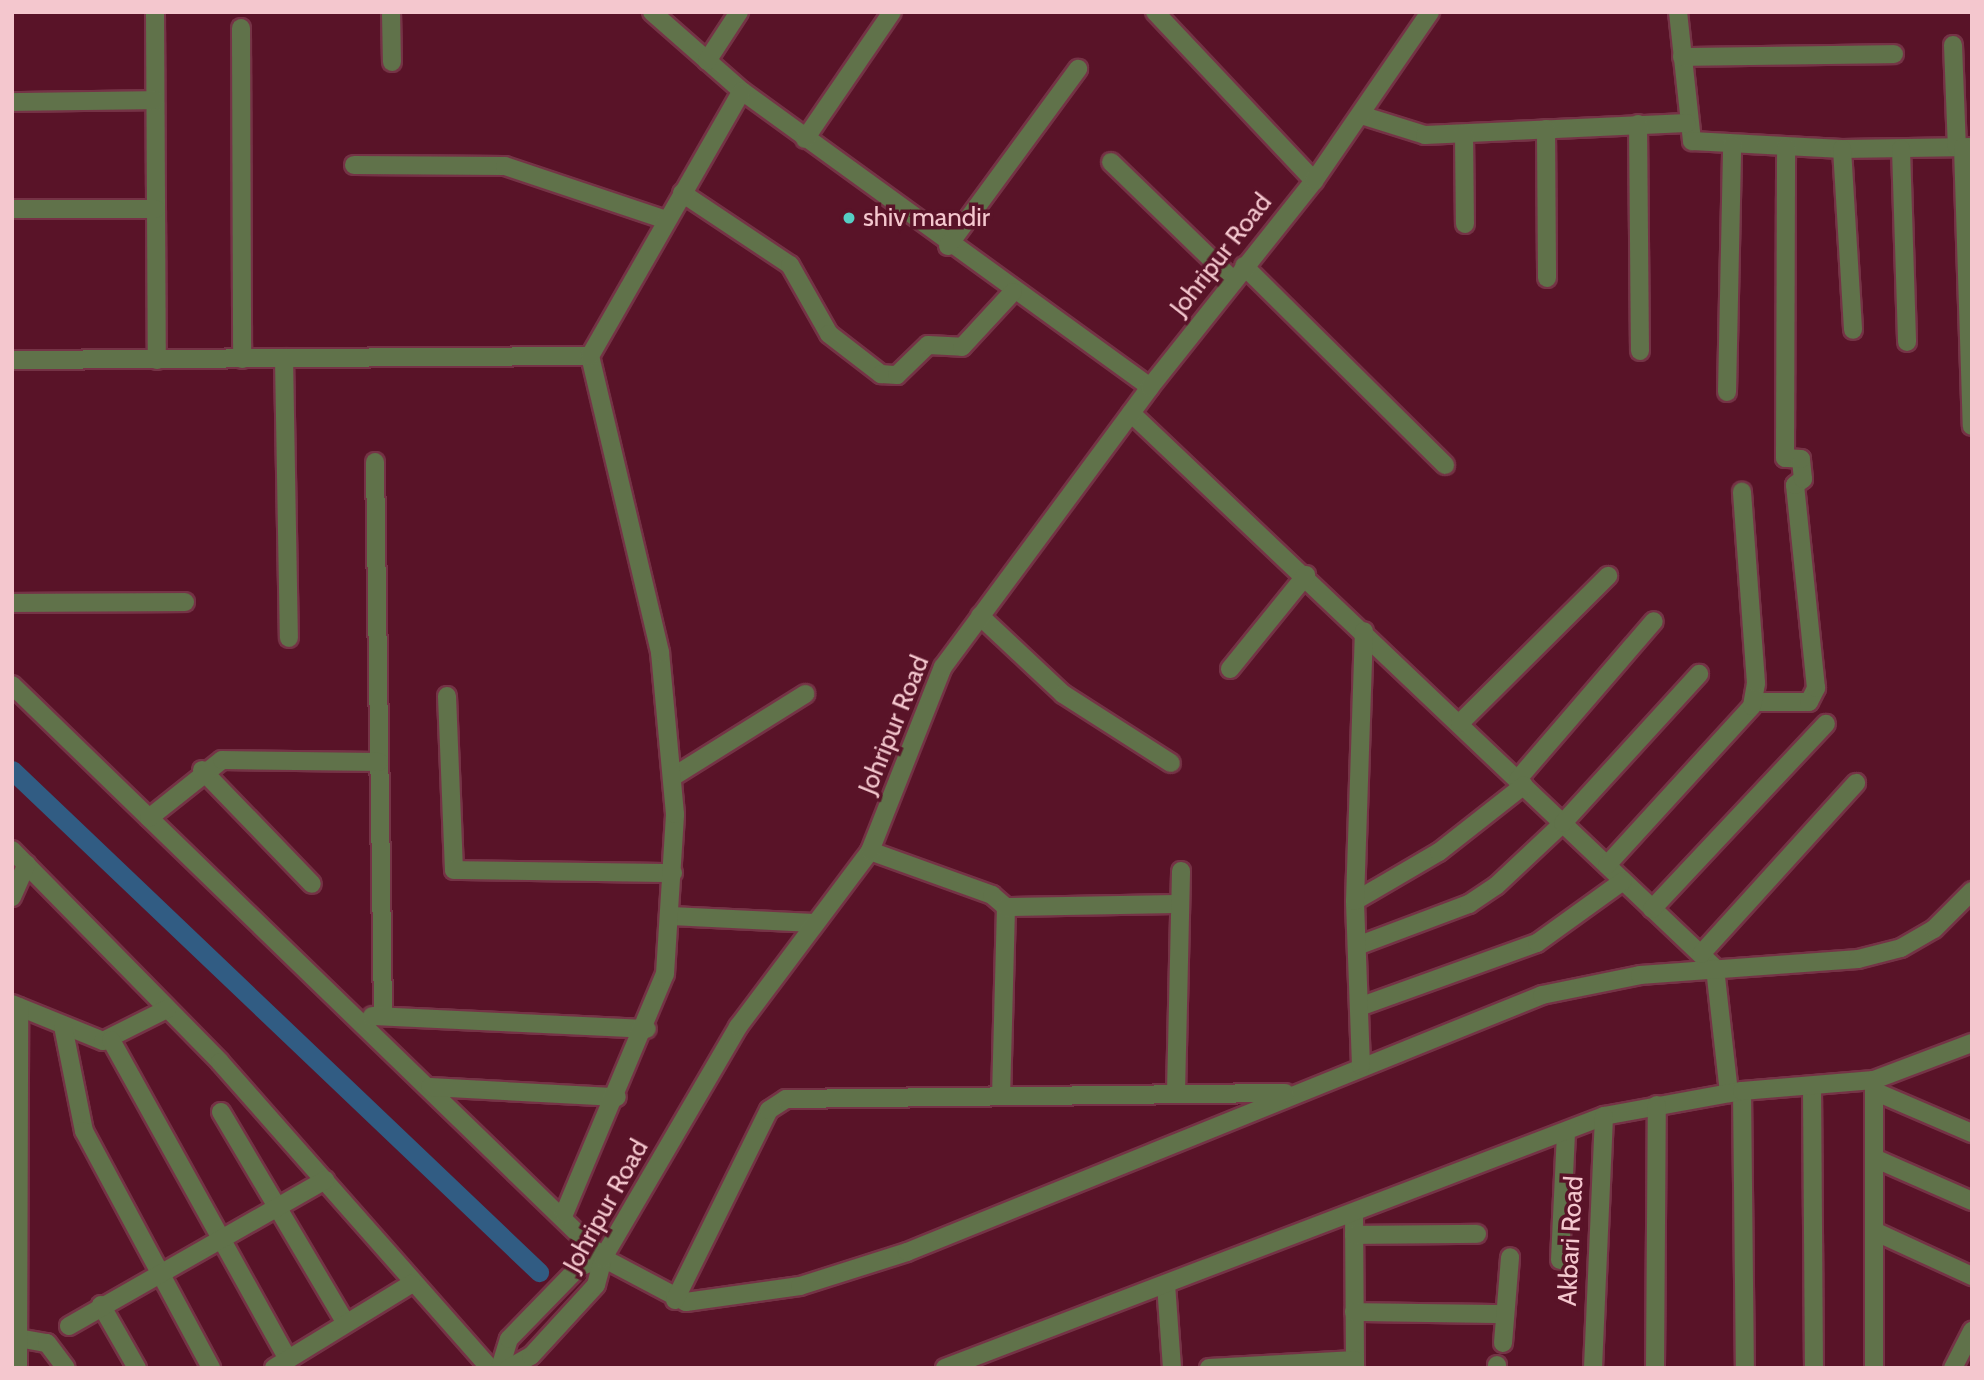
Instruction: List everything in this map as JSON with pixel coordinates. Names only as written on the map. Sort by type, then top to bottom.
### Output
[{"type":"street","points":[[155,12],[157,360]]},
{"type":"street","points":[[391,12],[392,62]]},
{"type":"street","points":[[652,12],[742,91],[805,139],[948,246],[1150,387]]},
{"type":"street","points":[[707,61],[739,12]]},
{"type":"street","points":[[805,139],[892,12]]},
{"type":"street","points":[[1155,12],[1314,181]]},
{"type":"street","name":"Johripur Road","points":[[509,1368],[531,1356],[596,1285],[603,1258],[738,1027],[870,851],[943,667],[1150,387],[1314,181],[1430,12]]},
{"type":"street","points":[[1678,12],[1687,122],[1692,141],[1842,149],[1964,147]]},
{"type":"street","points":[[241,29],[242,359]]},
{"type":"street","points":[[1953,45],[1964,147],[1972,426]]},
{"type":"street","points":[[1682,57],[1894,54]]},
{"type":"street","points":[[948,246],[1078,69]]},
{"type":"street","points":[[564,1214],[647,1029],[665,974],[673,873],[674,776],[660,652],[590,356],[742,91]]},
{"type":"street","points":[[12,102],[155,100]]},
{"type":"street","points":[[1361,115],[1425,135],[1687,122]]},
{"type":"street","points":[[1638,124],[1640,351]]},
{"type":"street","points":[[1546,129],[1547,278]]},
{"type":"street","points":[[1464,134],[1465,224]]},
{"type":"street","points":[[1727,392],[1732,145]]},
{"type":"street","points":[[1753,702],[1809,702],[1816,688],[1796,485],[1803,479],[1801,459],[1785,458],[1786,147]]},
{"type":"street","points":[[1842,149],[1853,330]]},
{"type":"street","points":[[1901,149],[1906,342]]},
{"type":"street","points":[[1111,162],[1239,274],[1445,465]]},
{"type":"street","points":[[354,165],[505,166],[666,220]]},
{"type":"street","points":[[682,193],[790,265],[829,334],[881,374],[897,374],[928,345],[962,347],[1013,292]]},
{"type":"street","points":[[12,209],[156,209]]},
{"type":"street","points":[[12,360],[590,356]]},
{"type":"street","points":[[284,358],[289,638]]},
{"type":"street","points":[[1131,413],[1306,575],[1716,968],[1726,1065],[1736,1092],[1745,1368]]},
{"type":"street","points":[[374,462],[383,1016]]},
{"type":"street","points":[[1607,865],[1753,702],[1742,492]]},
{"type":"street","points":[[1230,669],[1306,575]]},
{"type":"street","points":[[1460,723],[1608,576]]},
{"type":"street","points":[[12,603],[185,602]]},
{"type":"street","points":[[980,616],[1063,694],[1171,763]]},
{"type":"street","points":[[1355,901],[1439,852],[1521,782],[1654,621]]},
{"type":"street","points":[[1361,1066],[1355,901],[1364,631]]},
{"type":"street","points":[[1357,946],[1469,904],[1563,823],[1699,674]]},
{"type":"street","points":[[12,685],[564,1214],[603,1258],[675,1300],[762,1295],[838,1276],[1542,995],[1716,968],[1858,959],[1901,948],[1934,929],[1972,891]]},
{"type":"street","points":[[674,776],[805,694]]},
{"type":"street","points":[[447,696],[454,870],[673,873]]},
{"type":"street","points":[[1652,909],[1826,724]]},
{"type":"street","points":[[149,818],[202,770],[233,759],[379,762]]},
{"type":"street","points":[[202,770],[312,884]]},
{"type":"street","points":[[1701,954],[1856,783]]},
{"type":"street","points":[[12,850],[167,1009],[325,1180],[411,1284],[490,1368]]},
{"type":"street","points":[[870,851],[992,895],[1006,907],[1181,904]]},
{"type":"street","points":[[12,897],[27,864]]},
{"type":"street","points":[[1176,1093],[1181,871]]},
{"type":"street","points":[[1359,1007],[1537,943],[1623,881]]},
{"type":"street","points":[[1001,1095],[1006,907]]},
{"type":"street","points":[[670,916],[816,923]]},
{"type":"street","points":[[18,1368],[15,1006],[64,1026],[111,1040],[220,1236],[281,1363],[411,1284]]},
{"type":"street","points":[[111,1040],[167,1009]]},
{"type":"street","points":[[354,1015],[647,1029]]},
{"type":"street","points":[[64,1026],[84,1131],[211,1368]]},
{"type":"street","points":[[945,1368],[1354,1215],[1604,1116],[1736,1092],[1812,1086],[1874,1085],[1968,1050]]},
{"type":"street","points":[[1874,1085],[1972,1133]]},
{"type":"street","points":[[1874,1085],[1874,1368]]},
{"type":"street","points":[[1812,1086],[1814,1368]]},
{"type":"street","points":[[430,1087],[617,1097]]},
{"type":"street","points":[[675,1300],[776,1104],[797,1097],[1297,1093]]},
{"type":"street","points":[[1655,1368],[1657,1105]]},
{"type":"street","points":[[221,1112],[278,1203],[346,1323]]},
{"type":"street","name":"Akbari Road","points":[[1592,1368],[1604,1116]]},
{"type":"street","points":[[1560,1260],[1566,1132]]},
{"type":"street","points":[[1874,1158],[1972,1201]]},
{"type":"street","points":[[69,1326],[159,1269],[325,1180]]},
{"type":"street","points":[[1209,1368],[1354,1364],[1354,1215]]},
{"type":"street","points":[[1874,1231],[1972,1276]]},
{"type":"street","points":[[1354,1235],[1477,1234]]},
{"type":"street","points":[[1503,1343],[1503,1314],[1510,1257]]},
{"type":"street","points":[[500,1368],[509,1339],[579,1267],[603,1258]]},
{"type":"street","points":[[1166,1284],[1172,1368]]},
{"type":"street","points":[[101,1305],[137,1368]]},
{"type":"street","points":[[1354,1312],[1503,1314]]},
{"type":"street","points":[[1952,1368],[1972,1331]]},
{"type":"street","points":[[18,1338],[47,1342],[66,1368]]},
{"type":"waterway","points":[[12,770],[539,1272]]},
{"type":"place","name":"shiv mandir","points":[[849,218]]}]
